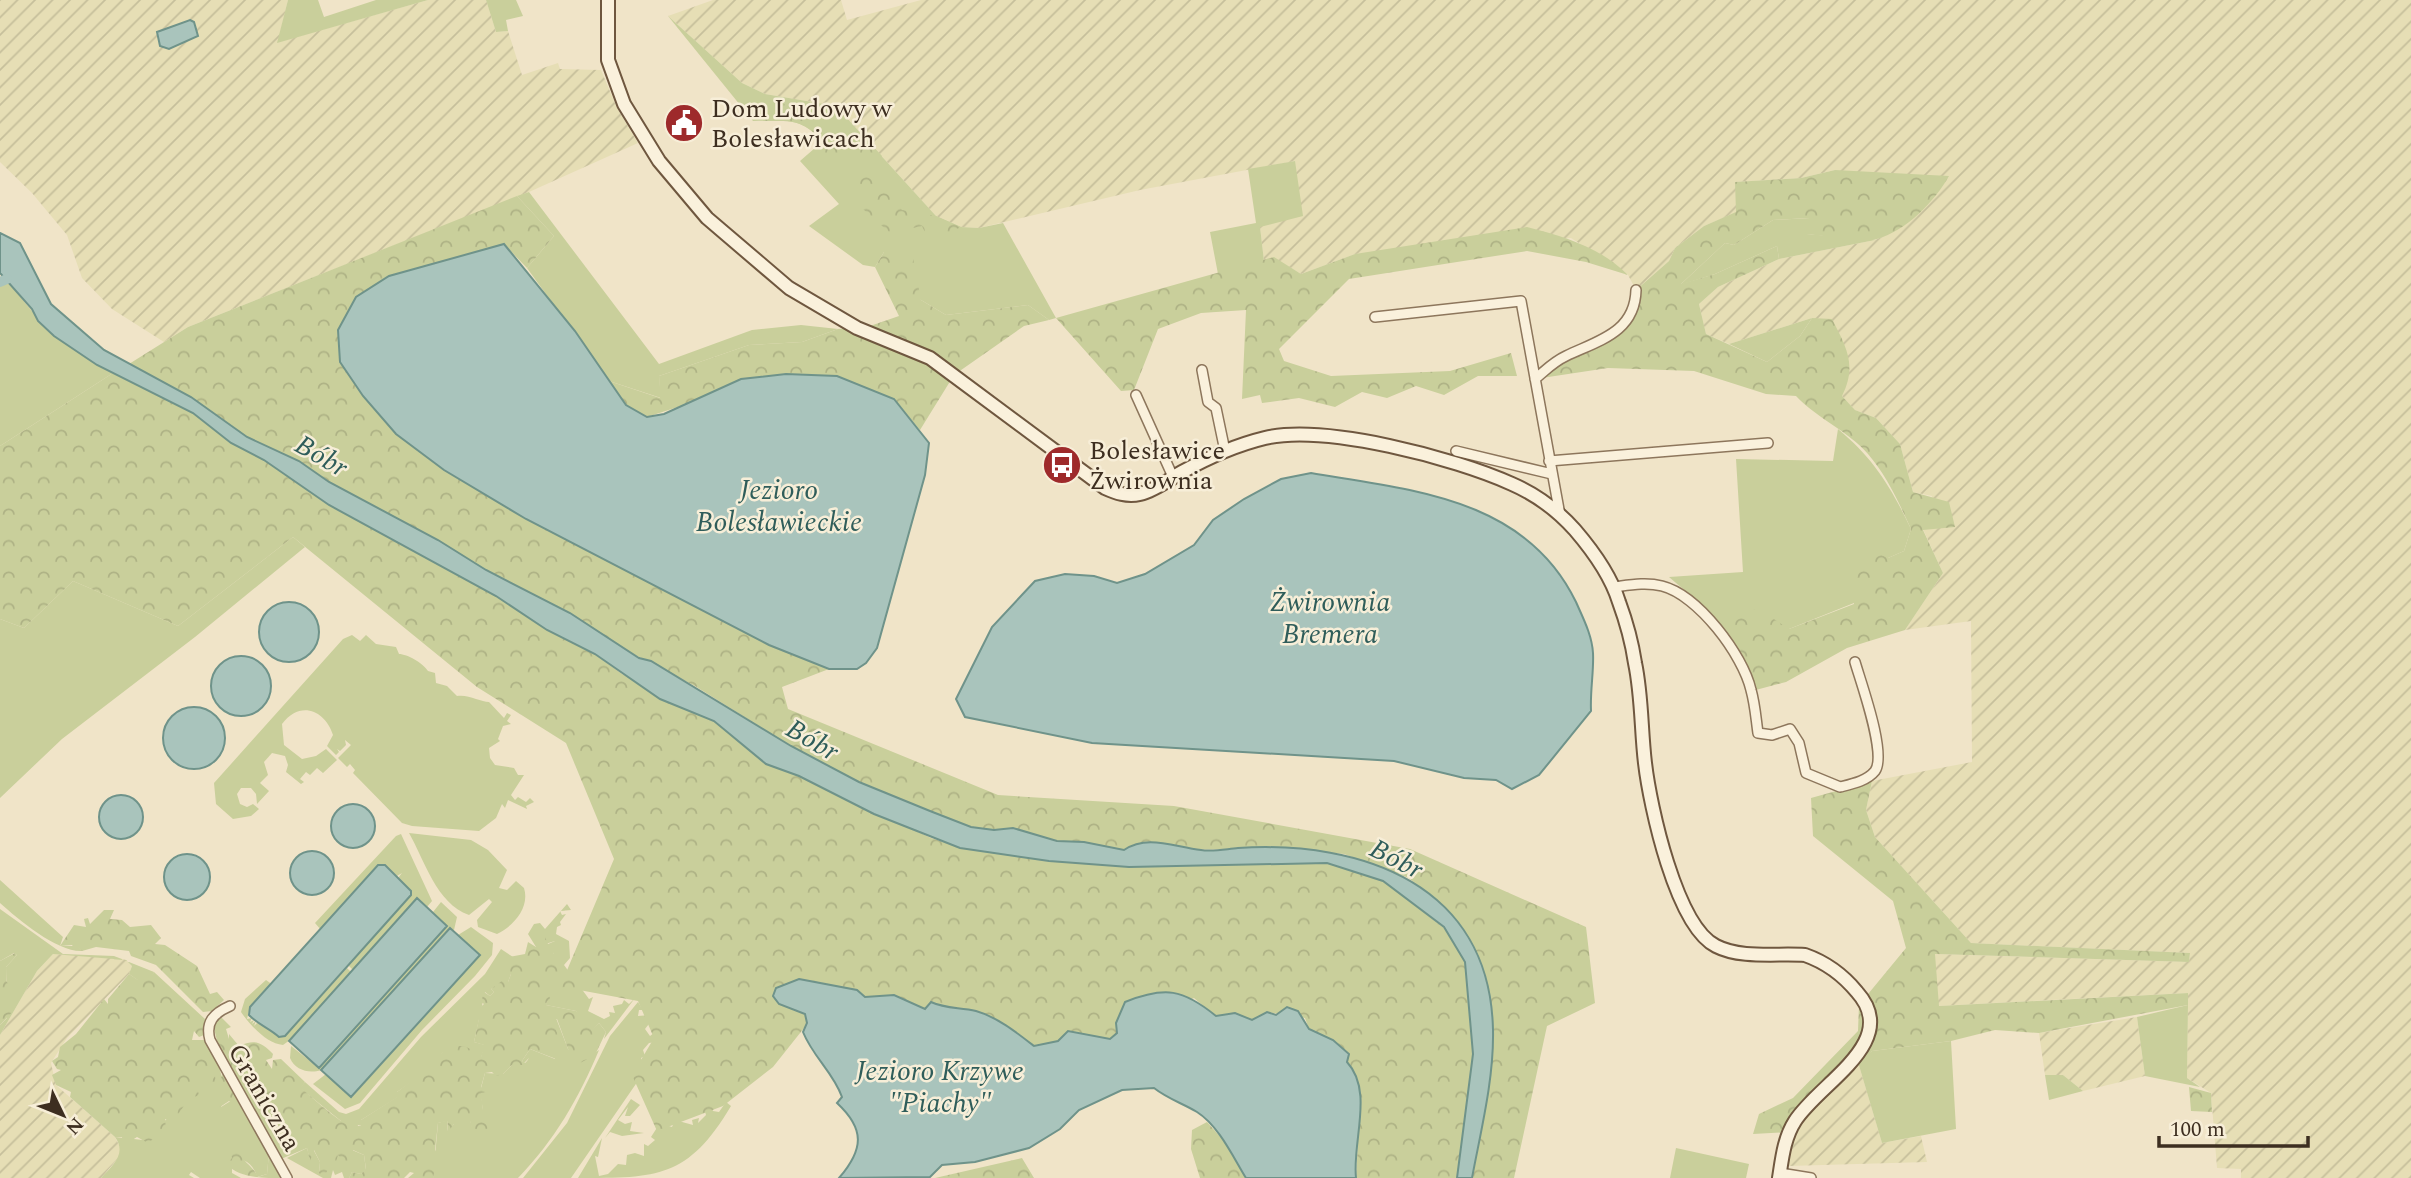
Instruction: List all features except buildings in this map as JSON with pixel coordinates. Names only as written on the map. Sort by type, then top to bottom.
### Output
[{"type":"street","points":[[608,0],[608,60],[628,111],[680,188],[707,218],[807,301],[857,328],[930,358],[1105,488],[1117,494],[1141,494],[1225,451],[1265,438],[1300,433],[1367,443],[1478,469],[1529,493],[1560,515],[1576,531],[1614,587],[1635,661],[1645,767],[1654,815],[1672,875],[1689,916],[1702,936],[1724,949],[1815,958],[1851,984],[1870,1010],[1870,1032],[1857,1054],[1791,1127],[1780,1175],[1811,1178]]},
{"type":"street","points":[[1535,379],[1546,368],[1565,357],[1606,340],[1630,311],[1636,290]]},
{"type":"street","points":[[1374,317],[1521,301],[1560,515]]},
{"type":"street","points":[[1202,370],[1208,402],[1216,408],[1225,451]]},
{"type":"street","points":[[1136,395],[1173,477]]},
{"type":"street","points":[[1549,461],[1768,443]]},
{"type":"street","points":[[1456,451],[1552,474]]},
{"type":"street","points":[[1614,587],[1642,583],[1664,586],[1687,598],[1724,636],[1746,675],[1758,733],[1772,735],[1790,729],[1799,743],[1806,773],[1840,787],[1868,778],[1877,769],[1878,761],[1870,712],[1855,663]]},
{"type":"street","name":"Graniczna","points":[[230,1006],[216,1012],[210,1021],[210,1040],[287,1178]]},
{"type":"shaded area","points":[[0,0],[288,0],[278,42],[428,0],[486,0],[496,32],[508,31],[522,75],[558,63],[560,69],[601,70],[617,108],[638,143],[529,192],[188,327],[164,342],[112,309],[82,278],[67,235],[32,193],[0,162]]},
{"type":"shaded area","points":[[713,0],[841,0],[847,20],[921,0],[2411,0],[2411,1178],[2241,1178],[2241,1169],[2217,1168],[2211,1093],[2187,1078],[2188,993],[1938,1006],[1934,954],[2189,962],[2190,953],[1971,943],[1875,837],[1866,810],[1872,781],[1972,762],[1971,621],[1905,630],[1943,573],[1923,529],[1932,496],[1913,492],[1900,444],[1876,418],[1855,410],[1841,395],[1812,318],[1729,344],[1706,334],[1699,304],[1718,287],[1779,259],[1875,240],[1894,231],[1835,170],[1801,178],[1736,182],[1737,212],[1704,226],[1675,248],[1669,261],[1636,290],[1628,275],[1571,238],[1355,254],[1301,274],[1274,258],[1264,261],[1260,227],[1295,161],[1140,190],[979,228],[961,227],[936,216],[836,106],[765,94],[742,83],[668,16]]},
{"type":"shaded area","points":[[53,954],[116,957],[126,960],[132,966],[129,974],[67,1038],[51,1063],[56,1085],[115,1137],[121,1149],[120,1156],[101,1178],[0,1178],[0,1035],[37,971]]},
{"type":"shaded area","points":[[2137,1017],[2145,1076],[2083,1091],[2063,1075],[2045,1075],[2039,1033]]},
{"type":"shaded area","points":[[1858,1062],[1882,1143],[1921,1136],[1927,1162],[1788,1166],[1791,1132]]},
{"type":"green space","points":[[288,0],[318,0],[324,17],[376,0],[428,0],[277,43]]},
{"type":"green space","points":[[486,0],[516,0],[523,16],[506,20],[508,31],[496,32]]},
{"type":"green space","points":[[668,16],[742,83],[765,94],[836,106],[936,216],[961,227],[979,228],[1003,223],[1056,318],[1049,320],[1028,305],[946,315],[921,300],[884,252],[875,267],[863,265],[809,226],[839,204],[800,161],[823,141],[799,124],[753,121]]},
{"type":"green space","points":[[801,101],[842,144],[868,141],[882,156],[872,176],[902,210],[936,216],[961,227],[930,242],[922,226],[890,233],[863,209],[856,156],[831,167],[815,148],[823,141],[809,129],[796,123],[764,121],[761,109]]},
{"type":"green space","points":[[1295,161],[1303,216],[1260,227],[1264,261],[1218,274],[1210,232],[1256,223],[1248,169]]},
{"type":"green space","points":[[1835,170],[1949,176],[1919,214],[1888,235],[1870,240],[1842,239],[1806,234],[1809,218],[1773,220],[1734,245],[1725,243],[1681,284],[1715,274],[1777,246],[1779,259],[1718,287],[1699,304],[1706,334],[1767,362],[1800,336],[1812,318],[1832,319],[1848,357],[1849,375],[1842,396],[1855,410],[1876,418],[1900,444],[1913,492],[1949,502],[1955,527],[1923,530],[1943,573],[1905,630],[1847,648],[1786,682],[1752,691],[1718,630],[1757,608],[1789,629],[1854,604],[1851,568],[1874,551],[1888,558],[1904,551],[1911,529],[1881,471],[1860,446],[1796,396],[1766,394],[1694,371],[1608,368],[1535,379],[1624,321],[1636,290],[1669,261],[1675,248],[1704,226],[1736,212],[1735,182],[1801,178]]},
{"type":"green space","points":[[529,192],[659,364],[752,330],[801,325],[838,329],[802,342],[749,345],[659,376],[661,398],[609,381],[527,268],[554,236],[517,196]]},
{"type":"green space","points":[[517,196],[554,236],[527,268],[504,244],[389,276],[356,297],[769,645],[829,669],[782,687],[788,709],[998,795],[1174,806],[1410,849],[1586,927],[1595,1003],[1547,1026],[1514,1178],[1472,1178],[1480,1136],[1478,956],[1458,922],[1409,878],[1344,854],[1282,848],[1125,851],[1084,842],[1057,841],[1013,828],[994,830],[971,827],[930,811],[859,782],[791,746],[695,686],[620,647],[570,613],[486,570],[438,540],[329,482],[299,461],[248,438],[191,397],[129,364],[188,327]]},
{"type":"green space","points":[[1810,218],[1807,234],[1875,240],[1779,259],[1777,246],[1715,274],[1680,285],[1725,243],[1734,245],[1773,220]]},
{"type":"green space","points":[[1527,227],[1594,250],[1628,275],[1586,262],[1527,251],[1349,279],[1279,349],[1284,361],[1331,376],[1450,371],[1511,353],[1517,376],[1478,376],[1444,395],[1416,386],[1387,398],[1362,392],[1335,407],[1299,398],[1262,403],[1260,395],[1242,399],[1246,310],[1201,313],[1158,329],[1134,390],[1121,391],[1056,318],[1274,257],[1301,274],[1355,254]]},
{"type":"green space","points":[[911,248],[921,300],[946,315],[1028,305],[1049,320],[1024,326],[954,375],[920,430],[894,399],[837,376],[687,404],[647,417],[626,405],[609,381],[660,398],[659,376],[749,345],[802,342],[838,329],[870,326],[899,316],[875,267],[884,252]]},
{"type":"green space","points":[[7,279],[31,310],[54,333],[113,373],[0,446],[0,282]]},
{"type":"green space","points":[[1812,318],[1800,336],[1767,362],[1729,344]]},
{"type":"green space","points":[[113,373],[194,413],[231,443],[264,459],[329,505],[496,596],[547,630],[596,655],[622,674],[714,721],[766,763],[931,838],[960,847],[1049,861],[1129,867],[1328,863],[1384,881],[1444,928],[1465,962],[1473,1054],[1457,1178],[1356,1178],[1360,1105],[1357,1088],[1347,1062],[1333,1040],[1309,1029],[1305,1018],[1267,1012],[1252,1020],[1235,1013],[1215,1016],[1194,998],[1117,1033],[1110,1039],[1068,1031],[1058,1041],[1034,1046],[999,1021],[976,1011],[932,1002],[925,1009],[895,995],[865,997],[857,991],[818,982],[780,1004],[805,1014],[808,1023],[773,1067],[723,1106],[657,1131],[632,1075],[654,1038],[638,1001],[563,987],[575,1002],[567,1006],[549,986],[550,1001],[547,1001],[546,1005],[576,1011],[591,1023],[591,1031],[599,1023],[606,1032],[595,1055],[580,1063],[568,1049],[557,1019],[552,1019],[560,1041],[556,1059],[530,1049],[522,1061],[525,1063],[531,1057],[529,1066],[524,1068],[525,1065],[512,1065],[503,1074],[496,1076],[492,1072],[485,1073],[481,1087],[486,1092],[481,1093],[483,1110],[491,1124],[484,1133],[474,1138],[470,1121],[465,1129],[454,1124],[447,1133],[448,1121],[438,1123],[435,1150],[438,1154],[433,1178],[408,1178],[414,1173],[410,1172],[404,1178],[349,1178],[352,1172],[361,1174],[366,1169],[364,1155],[353,1150],[354,1157],[346,1163],[338,1155],[335,1165],[329,1167],[324,1177],[319,1173],[320,1162],[314,1150],[310,1161],[307,1148],[281,1159],[269,1139],[277,1138],[274,1128],[263,1120],[265,1110],[273,1104],[256,1102],[252,1087],[260,1091],[261,1087],[254,1083],[261,1079],[236,1080],[219,1049],[213,1024],[220,1016],[231,1027],[226,1029],[229,1039],[229,1034],[239,1046],[254,1042],[265,1047],[273,1054],[272,1058],[266,1060],[272,1069],[273,1060],[281,1059],[305,1082],[301,1088],[326,1109],[341,1121],[356,1117],[358,1126],[361,1126],[361,1120],[397,1097],[397,1092],[410,1082],[414,1075],[432,1067],[428,1064],[431,1056],[442,1053],[446,1045],[451,1044],[452,1048],[465,1046],[481,1057],[484,1045],[474,1042],[479,1018],[476,1011],[484,1004],[481,1002],[484,992],[490,996],[494,992],[491,989],[503,980],[508,982],[511,974],[502,968],[509,957],[525,954],[528,942],[536,947],[538,938],[545,937],[548,944],[555,941],[559,949],[553,953],[561,961],[556,964],[565,975],[614,859],[566,743],[477,687],[293,537],[178,626],[73,581],[24,628],[0,619],[0,446]]},
{"type":"green space","points":[[1838,429],[1872,463],[1896,500],[1911,529],[1904,551],[1888,558],[1854,603],[1789,629],[1718,630],[1689,594],[1669,577],[1743,572],[1736,459],[1833,461]]},
{"type":"green space","points":[[293,537],[305,547],[195,637],[62,739],[0,798],[0,619],[24,628],[73,581],[178,626]]},
{"type":"green space","points":[[352,635],[360,641],[366,635],[376,644],[396,647],[399,654],[415,660],[428,671],[435,673],[436,683],[447,686],[457,696],[489,702],[504,718],[507,713],[511,715],[507,721],[511,724],[503,726],[498,739],[500,741],[489,748],[490,758],[495,765],[514,768],[518,775],[524,775],[511,795],[515,800],[518,797],[526,802],[530,798],[534,802],[526,806],[527,809],[508,800],[505,808],[502,804],[496,818],[479,831],[402,823],[353,773],[355,770],[350,764],[347,767],[338,758],[351,745],[345,740],[346,745],[340,751],[337,749],[339,752],[336,755],[327,746],[333,735],[329,726],[318,714],[304,710],[296,712],[282,724],[284,745],[302,759],[316,756],[326,749],[337,760],[323,773],[317,768],[310,775],[306,772],[300,779],[304,782],[301,784],[286,772],[288,765],[285,756],[272,753],[264,762],[268,775],[260,783],[269,791],[257,804],[256,794],[251,788],[241,788],[237,794],[240,804],[247,807],[253,804],[259,809],[251,816],[233,819],[216,804],[214,783],[343,639]]},
{"type":"green space","points":[[1872,781],[1866,810],[1875,837],[1971,943],[2190,953],[2189,962],[1935,954],[1939,1006],[2188,993],[2188,1005],[2039,1033],[1995,1030],[1951,1041],[1872,1051],[1791,1132],[1753,1134],[1759,1114],[1793,1098],[1858,1031],[1859,1005],[1906,948],[1893,901],[1813,836],[1811,798]]},
{"type":"green space","points":[[409,833],[471,840],[488,850],[507,870],[499,888],[507,890],[516,881],[524,888],[525,902],[515,921],[497,934],[478,927],[477,920],[492,902],[489,899],[469,915],[448,901],[426,868]]},
{"type":"green space","points":[[401,834],[432,901],[427,907],[417,899],[353,970],[348,965],[411,895],[411,891],[398,878],[402,873],[397,876],[385,865],[378,865],[321,930],[315,923],[396,836]]},
{"type":"green space","points":[[0,880],[63,937],[60,946],[28,926],[0,903]]},
{"type":"green space","points":[[441,902],[457,917],[454,930],[449,928],[321,1070],[307,1071],[295,1065],[290,1058],[291,1046],[319,1068],[447,926],[433,912]]},
{"type":"green space","points":[[567,904],[571,910],[561,911]]},
{"type":"green space","points":[[0,909],[63,954],[114,956],[123,960],[53,954],[37,971],[0,1035],[0,1025],[7,1018],[6,967],[17,955],[14,953],[0,961]]},
{"type":"green space","points":[[104,910],[114,910],[110,919],[122,920],[130,927],[151,925],[161,938],[155,944],[165,945],[197,966],[210,994],[217,992],[224,1000],[212,1011],[203,1012],[156,965],[131,956],[129,951],[96,947],[82,951],[78,947],[75,950],[72,945],[60,946],[74,925],[86,927],[84,919],[88,918],[90,924]]},
{"type":"green space","points":[[560,912],[562,915],[566,914],[560,922],[561,925],[557,927],[556,934],[569,941],[570,958],[564,965],[589,999],[593,997],[588,1011],[604,1019],[610,1016],[609,1012],[615,1013],[613,1006],[622,1004],[624,1000],[629,1004],[635,998],[604,1039],[606,1032],[599,1023],[591,1032],[576,1011],[546,1005],[548,985],[559,984],[553,952],[555,941],[536,947],[528,934],[534,924],[540,923],[545,929]]},
{"type":"green space","points":[[471,927],[493,943],[492,955],[422,1030],[360,1103],[345,1109],[313,1084],[326,1074],[352,1097],[480,955],[458,935]]},
{"type":"green space","points":[[61,946],[78,946],[82,951],[72,950]]},
{"type":"green space","points":[[501,949],[513,957],[509,957],[511,974],[508,982],[491,989],[494,992],[490,996],[485,992],[474,1042],[485,1045],[481,1058],[452,1049],[442,1053],[433,1067],[397,1092],[398,1097],[361,1120],[362,1126],[341,1121],[300,1088],[305,1082],[339,1112],[346,1114],[359,1109],[421,1037],[485,974]]},
{"type":"green space","points":[[15,953],[17,955],[6,967],[6,981],[20,998],[12,1001],[14,1010],[0,1025],[0,961]]},
{"type":"green space","points":[[127,961],[154,972],[152,977],[139,981],[129,974],[132,966]]},
{"type":"green space","points":[[347,968],[351,972],[315,1022],[283,1045],[265,1038],[254,1028],[241,1012],[245,999],[266,980],[273,985],[250,1007],[247,1019],[252,1018],[250,1022],[254,1020],[252,1024],[256,1021],[254,1026],[257,1023],[266,1025],[279,1037],[285,1036]]},
{"type":"green space","points":[[144,971],[151,977],[154,972],[205,1019],[204,1035],[199,1037],[194,1031],[192,1040],[205,1040],[219,1067],[215,1076],[216,1084],[209,1081],[203,1085],[196,1084],[199,1095],[188,1100],[173,1122],[165,1119],[166,1129],[148,1143],[137,1137],[123,1146],[122,1137],[115,1137],[70,1097],[71,1092],[56,1085],[52,1075],[61,1070],[57,1069],[52,1061],[58,1057],[60,1047],[76,1034],[104,999],[108,1004],[108,999],[129,974],[138,980],[137,972]]},
{"type":"green space","points":[[638,1002],[643,1010],[639,1010],[638,1016],[650,1015],[652,1020],[645,1029],[650,1036],[658,1030],[656,1042],[649,1043],[643,1050],[643,1065],[649,1065],[571,1178],[523,1178],[567,1123],[610,1036]]},
{"type":"green space","points":[[2188,1005],[2187,1078],[2200,1087],[2145,1076],[2137,1017]]},
{"type":"green space","points":[[556,1018],[568,1049],[585,1059],[599,1050],[574,1102],[543,1149],[518,1178],[433,1178],[438,1123],[448,1120],[447,1131],[454,1124],[470,1120],[475,1137],[483,1110],[480,1092],[485,1073],[503,1074],[512,1065],[525,1065],[529,1058],[524,1063],[522,1061],[530,1049],[555,1059],[551,1019]]},
{"type":"green space","points":[[1951,1041],[1956,1129],[1882,1143],[1858,1062],[1872,1051]]},
{"type":"green space","points":[[219,1067],[226,1091],[221,1107],[237,1097],[269,1153],[267,1174],[257,1177],[248,1163],[232,1158],[232,1173],[241,1178],[200,1178],[191,1172],[189,1175],[194,1178],[101,1178],[119,1154],[120,1149],[115,1137],[143,1140],[179,1108],[196,1084],[208,1080]]},
{"type":"green space","points":[[223,1073],[237,1097],[237,1106],[229,1101],[220,1107],[211,1090],[216,1086],[225,1090],[221,1078]]},
{"type":"green space","points":[[2045,1075],[2063,1075],[2083,1091],[2049,1100]]},
{"type":"green space","points":[[263,1079],[255,1083],[273,1104],[271,1108],[277,1139],[269,1139],[236,1080]]},
{"type":"green space","points":[[2189,1087],[2211,1093],[2212,1112],[2191,1111]]},
{"type":"green space","points":[[631,1099],[640,1105],[630,1116],[625,1116],[628,1107],[618,1120],[625,1124],[632,1122],[630,1131],[644,1133],[622,1136],[610,1132],[605,1138]]},
{"type":"green space","points":[[726,1102],[731,1106],[700,1148],[668,1169],[630,1177],[578,1178],[602,1138],[598,1157],[595,1156],[599,1176],[608,1174],[618,1164],[626,1165],[627,1155],[635,1153],[644,1156],[644,1144],[648,1146],[655,1140],[651,1137],[660,1123],[672,1127],[675,1120],[693,1125],[692,1120],[699,1118],[698,1123],[706,1115],[703,1104],[711,1105],[713,1111],[719,1112]]},
{"type":"green space","points":[[1207,1122],[1224,1141],[1246,1178],[1200,1178],[1191,1149],[1192,1130]]},
{"type":"green space","points":[[307,1148],[310,1159],[313,1149],[320,1162],[319,1173],[338,1155],[352,1150],[364,1155],[366,1170],[361,1174],[352,1172],[349,1178],[344,1178],[342,1172],[335,1175],[333,1170],[331,1178],[323,1178],[287,1158]]},
{"type":"green space","points":[[1676,1148],[1749,1164],[1746,1178],[1670,1178]]},
{"type":"green space","points":[[238,1151],[258,1177],[232,1169],[227,1164],[232,1158],[231,1153]]},
{"type":"green space","points":[[269,1153],[283,1178],[258,1177],[267,1174]]},
{"type":"green space","points":[[1022,1158],[1034,1178],[935,1178]]},
{"type":"water","points":[[190,20],[194,22],[198,36],[169,49],[160,46],[157,32]]},
{"type":"water","points":[[0,233],[20,243],[51,304],[104,350],[191,397],[247,437],[299,461],[329,482],[438,540],[486,570],[570,613],[639,658],[651,661],[791,746],[859,782],[971,827],[994,830],[1013,828],[1057,841],[1084,842],[1124,850],[1133,845],[1151,842],[1206,851],[1285,848],[1330,853],[1373,864],[1411,882],[1444,907],[1469,939],[1486,980],[1493,1048],[1472,1178],[1457,1178],[1473,1054],[1465,962],[1444,927],[1383,881],[1327,863],[1129,867],[1049,861],[960,848],[874,814],[799,776],[766,764],[714,721],[660,699],[595,654],[547,630],[496,596],[329,505],[264,460],[231,443],[193,413],[97,365],[54,336],[38,321],[32,309],[0,273]]},
{"type":"water","name":"Jezioro Bolesławieckie","points":[[504,244],[575,331],[626,405],[647,417],[664,414],[741,379],[786,374],[837,376],[894,399],[929,443],[925,475],[877,648],[866,663],[857,669],[829,669],[769,645],[526,519],[444,470],[396,434],[363,396],[340,362],[338,330],[356,297],[389,276]]},
{"type":"water","name":"Żwirownia Bremera","points":[[1311,473],[1426,494],[1463,505],[1497,520],[1528,540],[1554,567],[1576,602],[1591,640],[1591,711],[1539,775],[1512,789],[1496,780],[1464,778],[1394,761],[1092,743],[965,717],[956,699],[992,627],[1035,581],[1065,574],[1094,576],[1117,583],[1145,574],[1194,545],[1213,520],[1244,499],[1281,479]]},
{"type":"water","points":[[289,602],[306,607],[314,615],[319,632],[314,649],[306,657],[289,662],[272,657],[264,649],[259,632],[264,615],[272,607]]},
{"type":"water","points":[[241,656],[253,658],[266,669],[271,686],[269,698],[258,711],[241,716],[229,714],[216,703],[211,686],[213,674],[224,661]]},
{"type":"water","points":[[194,707],[206,709],[216,716],[223,726],[223,750],[216,760],[206,767],[194,769],[182,767],[172,760],[165,750],[163,738],[165,726],[172,716],[182,709]]},
{"type":"water","points":[[121,795],[130,796],[137,801],[142,808],[142,826],[137,833],[130,838],[121,839],[112,838],[105,833],[100,826],[99,817],[100,808],[105,801],[112,796]]},
{"type":"water","points":[[353,804],[368,811],[375,826],[368,841],[353,848],[338,841],[331,826],[338,811]]},
{"type":"water","points":[[312,851],[321,852],[328,857],[333,864],[333,882],[328,889],[321,894],[312,895],[303,894],[296,889],[291,882],[290,873],[291,864],[296,857],[303,852]]},
{"type":"water","points":[[187,854],[203,861],[210,877],[203,893],[187,900],[171,893],[164,877],[171,861]]},
{"type":"water","points":[[378,865],[385,865],[411,891],[411,895],[285,1036],[279,1037],[249,1015],[250,1007]]},
{"type":"water","points":[[417,898],[447,926],[319,1068],[289,1041]]},
{"type":"water","points":[[450,928],[480,955],[351,1097],[321,1070]]},
{"type":"water","name":"Jezioro Krzywe \"Piachy\"","points":[[799,979],[857,990],[865,997],[894,995],[925,1009],[931,1002],[976,1011],[999,1021],[1034,1046],[1058,1041],[1068,1031],[1110,1039],[1117,1033],[1116,1023],[1125,1002],[1163,992],[1183,995],[1216,1016],[1235,1013],[1252,1020],[1267,1012],[1276,1015],[1287,1007],[1298,1011],[1309,1029],[1333,1040],[1349,1054],[1347,1062],[1355,1074],[1361,1102],[1356,1178],[1246,1178],[1225,1142],[1205,1118],[1154,1088],[1122,1090],[1079,1110],[1060,1129],[1029,1148],[975,1162],[942,1165],[930,1177],[839,1178],[857,1148],[857,1131],[837,1103],[842,1097],[838,1088],[803,1032],[807,1023],[805,1014],[779,1004],[773,996],[776,988]]},
{"type":"waterway","points":[[0,282],[7,279]]},
{"type":"place","name":"Dom Ludowy w Bolesławicach","points":[[684,123]]},
{"type":"place","name":"Bolesławice Żwirownia","points":[[1062,465]]},
{"type":"water label","name":"Bóbr","points":[[322,455]]},
{"type":"water label","name":"Bóbr","points":[[813,739]]},
{"type":"water label","name":"Bóbr","points":[[1397,858]]}]
